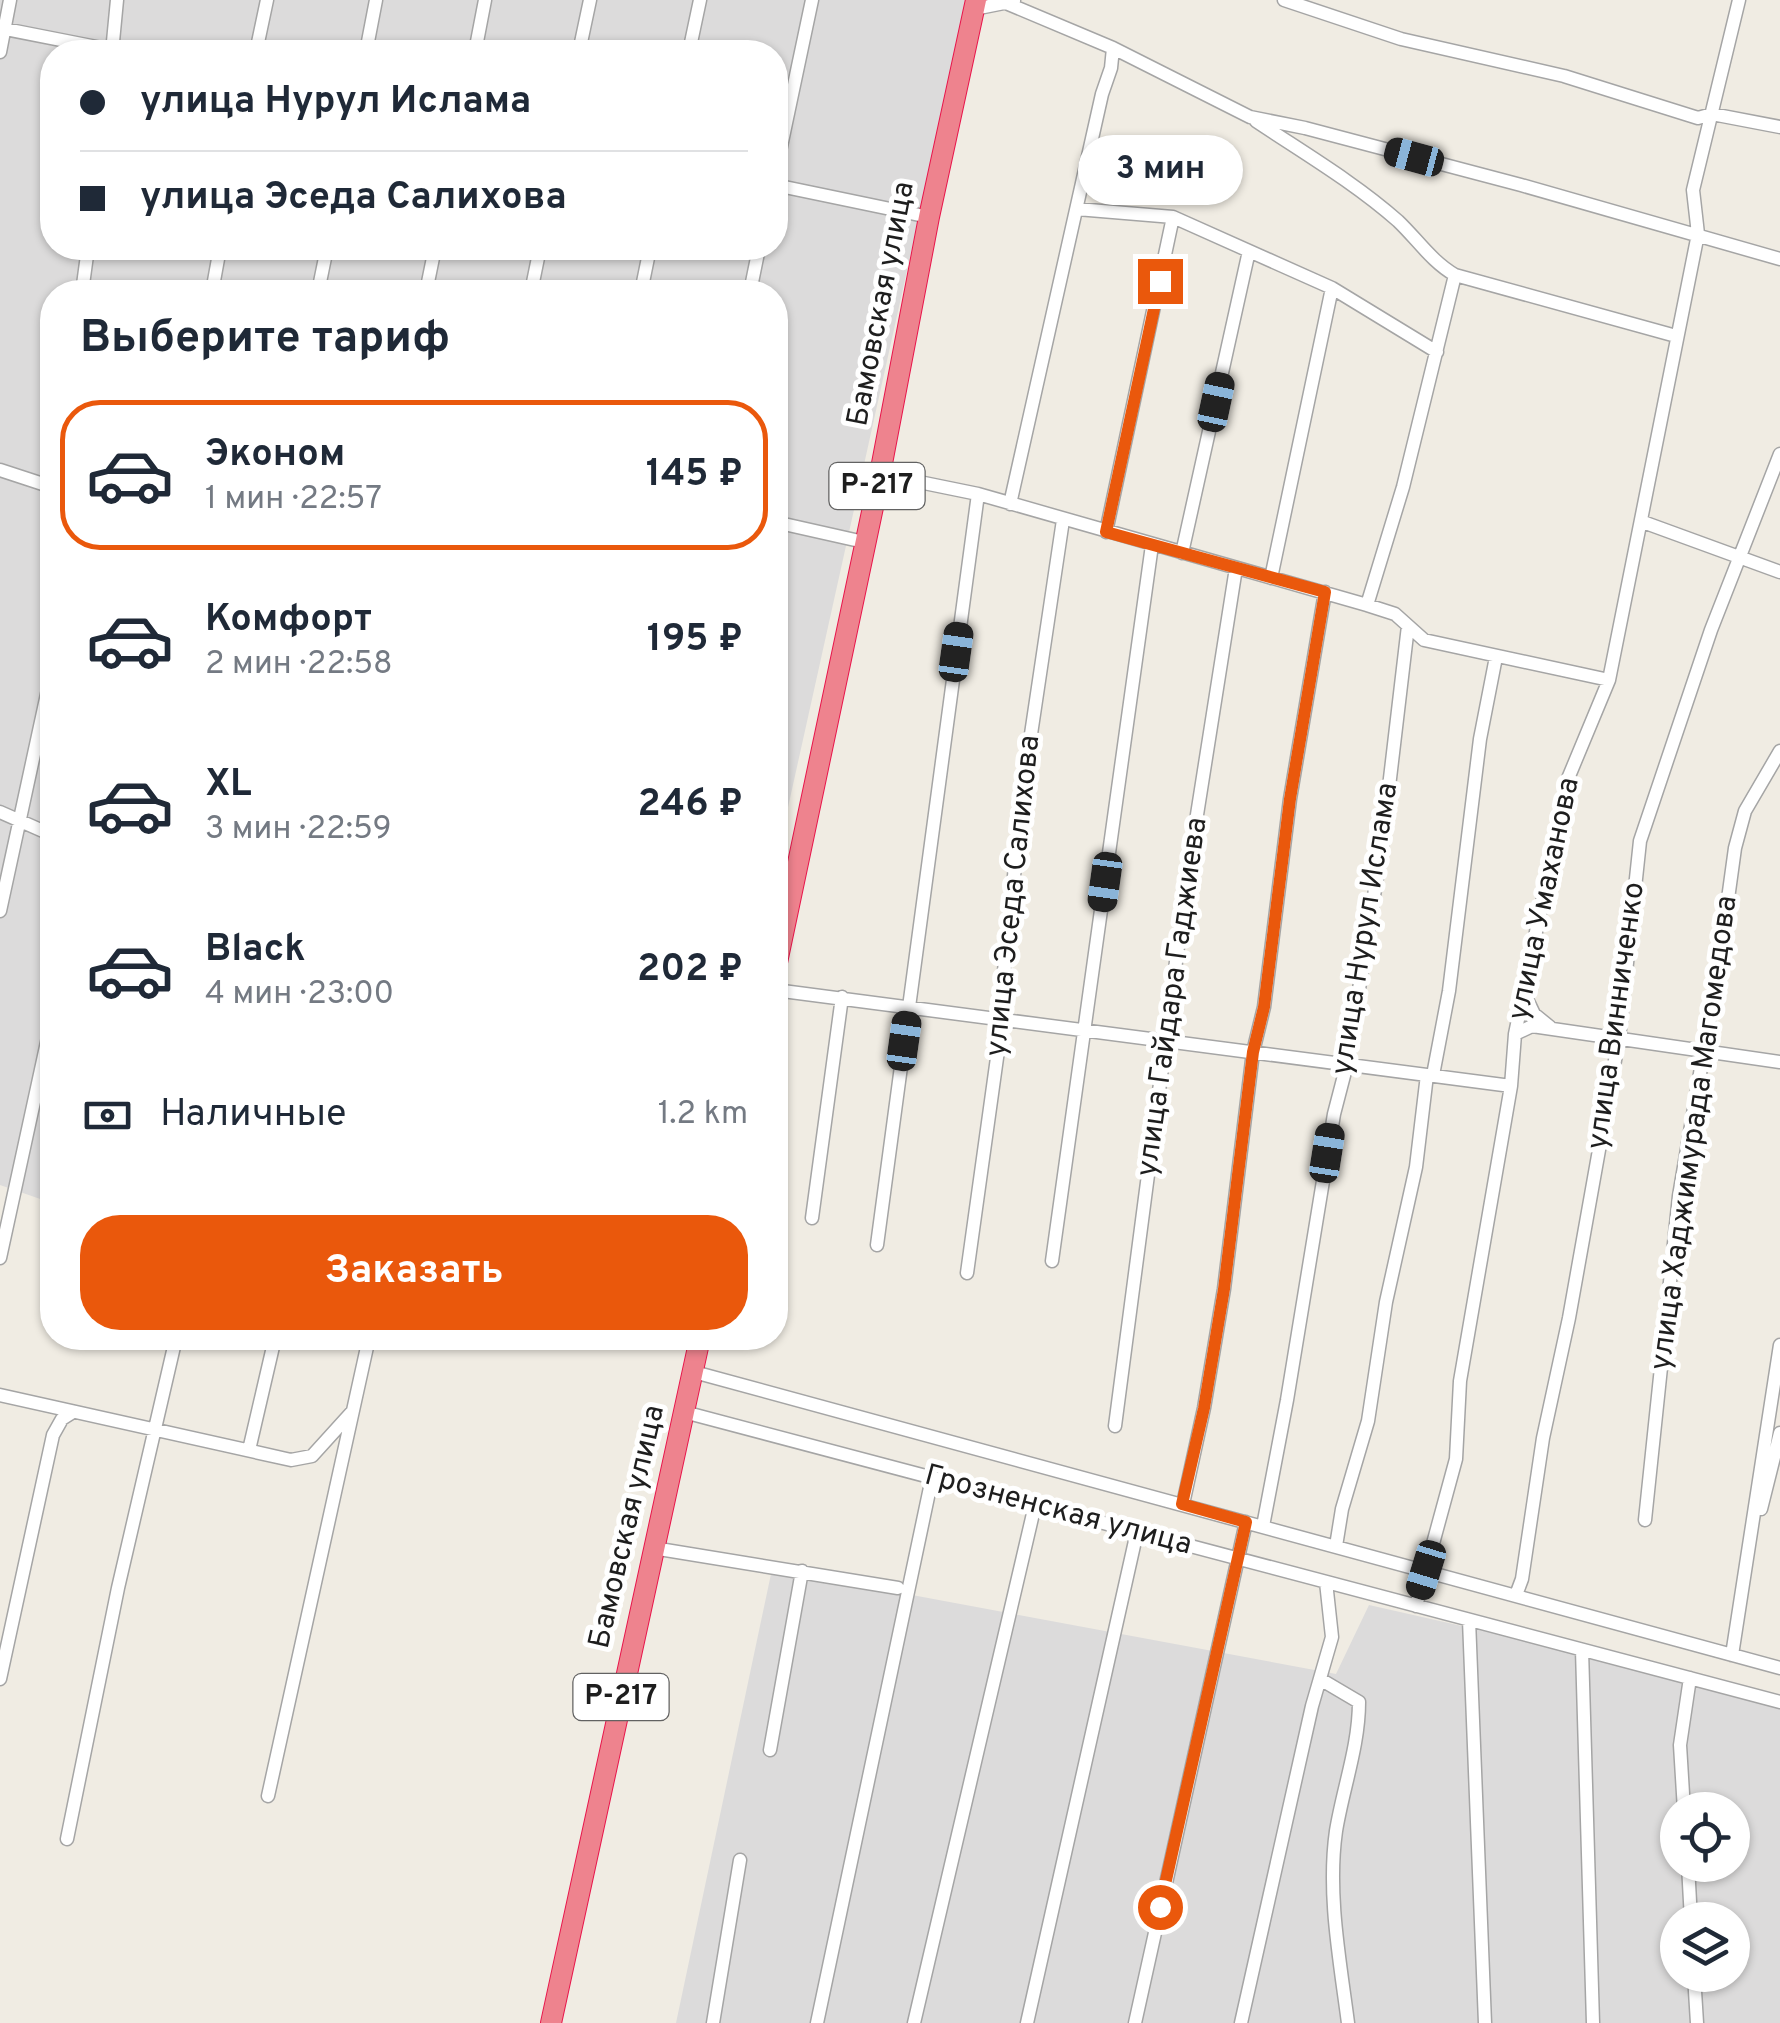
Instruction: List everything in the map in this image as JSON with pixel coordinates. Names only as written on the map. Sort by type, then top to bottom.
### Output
[{"type":"highway","name":"Бамовская улица","points":[[788,909],[975,4]]},
{"type":"highway","name":"Бамовская улица","points":[[552,2023],[698,1350]]},
{"type":"street","points":[[0,52],[10,0]]},
{"type":"street","points":[[115,40],[117,0]]},
{"type":"street","points":[[259,40],[267,0]]},
{"type":"street","points":[[368,40],[376,0]]},
{"type":"street","points":[[477,40],[485,0]]},
{"type":"street","points":[[582,40],[590,0]]},
{"type":"street","points":[[692,40],[700,0]]},
{"type":"street","points":[[788,114],[812,0]]},
{"type":"street","points":[[1284,0],[1401,39],[1564,76],[1698,118],[1712,114],[1780,127]]},
{"type":"street","name":"улица Умаханова","points":[[1416,1606],[1456,1459],[1460,1380],[1510,1086],[1515,1034],[1567,781],[1608,680],[1643,522],[1698,234],[1693,190],[1739,0]]},
{"type":"street","points":[[975,4],[1011,1],[1250,117],[1354,186],[1455,275],[1676,336]]},
{"type":"street","points":[[2,28],[58,40]]},
{"type":"street","points":[[1010,504],[1113,48]]},
{"type":"street","points":[[1250,117],[1306,128],[1698,234],[1780,260]]},
{"type":"street","points":[[788,188],[928,217]]},
{"type":"street","points":[[1078,209],[1174,217],[1332,288],[1437,352]]},
{"type":"street","points":[[1106,532],[1174,217]]},
{"type":"street","points":[[1182,553],[1249,252]]},
{"type":"street","points":[[1367,605],[1403,487],[1455,275]]},
{"type":"street","points":[[1271,578],[1332,288]]},
{"type":"street","name":"улица Винниченко","points":[[1516,1595],[1522,1579],[1543,1438],[1569,1318],[1618,1038],[1640,841],[1659,778],[1780,454]]},
{"type":"street","points":[[0,470],[40,483]]},
{"type":"street","points":[[880,474],[978,494],[1325,592],[1395,614],[1424,640],[1608,680]]},
{"type":"street","points":[[878,1245],[978,494]]},
{"type":"street","name":"улица Эседа Салихова","points":[[967,1273],[1002,1022],[1000,1010],[1024,781],[1063,520]]},
{"type":"street","points":[[1643,522],[1780,572]]},
{"type":"street","points":[[788,525],[864,542]]},
{"type":"street","points":[[1052,1261],[1152,545]]},
{"type":"street","name":"улица Гайдара Гаджиева","points":[[1115,1426],[1187,878],[1236,568]]},
{"type":"street","points":[[1182,1504],[1204,1408],[1224,1289],[1253,1052],[1264,1007],[1290,799],[1325,592]]},
{"type":"street","name":"улица Нурул Ислама","points":[[1262,1526],[1288,1400],[1334,1114],[1347,1064],[1382,846],[1408,626]]},
{"type":"street","points":[[1336,1546],[1342,1509],[1368,1421],[1386,1302],[1449,991],[1480,739],[1496,657]]},
{"type":"street","points":[[0,910],[40,727]]},
{"type":"street","name":"улица Хаджимурада Магомедова","points":[[1645,1520],[1679,1196],[1735,848],[1745,811],[1779,754]]},
{"type":"street","points":[[0,812],[40,830]]},
{"type":"street","points":[[788,991],[1510,1086]]},
{"type":"street","points":[[1524,993],[1534,1014],[1552,1028]]},
{"type":"street","points":[[812,1218],[842,997]]},
{"type":"street","points":[[1515,1034],[1532,1026],[1552,1028],[1780,1062]]},
{"type":"street","points":[[0,1258],[40,1074]]},
{"type":"street","points":[[1732,1655],[1780,1345]]},
{"type":"street","points":[[67,1839],[118,1588],[173,1350]]},
{"type":"street","points":[[248,1450],[271,1350]]},
{"type":"street","points":[[268,1796],[366,1350]]},
{"type":"street","name":"Грозненская улица","points":[[694,1372],[1780,1668]]},
{"type":"street","points":[[0,1395],[303,1460],[319,1449],[352,1411]]},
{"type":"street","points":[[0,1679],[53,1435],[62,1419],[73,1412]]},
{"type":"street","name":"Грозненская улица","points":[[684,1412],[1780,1702]]},
{"type":"street","points":[[1750,1552],[1780,1434]]},
{"type":"street","points":[[817,2023],[932,1478]]},
{"type":"street","points":[[914,2023],[1035,1505]]},
{"type":"street","points":[[1135,2023],[1246,1522]]},
{"type":"street","points":[[1028,2023],[1137,1532]]},
{"type":"street","points":[[653,1548],[898,1588]]},
{"type":"street","points":[[770,1750],[802,1571]]},
{"type":"street","points":[[1241,2023],[1332,1636],[1326,1582]]},
{"type":"street","points":[[1469,1620],[1485,2023]]},
{"type":"street","points":[[1582,1650],[1593,2023]]},
{"type":"street","points":[[1683,1792],[1680,1745],[1690,1678]]},
{"type":"street","points":[[1320,1680],[1359,1702],[1359,1726],[1336,1834],[1335,1917],[1348,2023]]},
{"type":"street","points":[[713,2023],[740,1860]]},
{"type":"street","points":[[1695,1992],[1697,2023]]},
{"type":"shaded area","points":[[0,0],[967,0],[788,807],[788,280],[40,280],[40,1199],[0,1185]]},
{"type":"shaded area","points":[[771,1574],[912,1595],[1336,1674],[1369,1605],[1780,1698],[1780,2023],[676,2023]]},
{"type":"route","points":[[1160,281],[1106,532],[1325,592],[1290,799],[1264,1007],[1253,1052],[1224,1289],[1204,1408],[1182,1504],[1246,1522],[1160,1907]]}]
